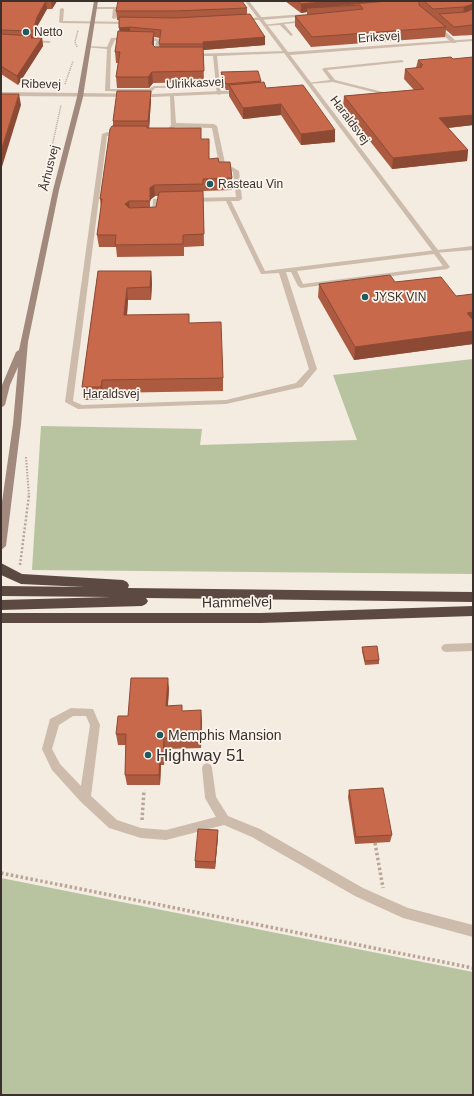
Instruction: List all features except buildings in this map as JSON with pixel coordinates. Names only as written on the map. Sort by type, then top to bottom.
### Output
[{"type":"highway","points":[[1,567],[7,573],[21,579],[327,596]]},
{"type":"highway","name":"Hammelvej","points":[[1,591],[473,597]]},
{"type":"highway","points":[[1,605],[327,596]]},
{"type":"highway","name":"Hammelvej","points":[[1,618],[261,618],[473,611]]},
{"type":"main road","name":"Århusvej","points":[[1,546],[15,437],[24,342],[56,190],[80,96],[91,23],[96,1]]},
{"type":"main road","name":"Århusvej","points":[[1,405],[6,385],[24,342]]},
{"type":"main road","points":[[1,612],[15,618]]},
{"type":"street","name":"Haraldsvej","points":[[247,1],[287,53],[308,85],[436,252]]},
{"type":"street","name":"Eriksvej","points":[[287,53],[473,40]]},
{"type":"street","name":"Ulrikkasvej","points":[[80,96],[149,93],[172,96],[250,91]]},
{"type":"street","name":"Ribevej","points":[[1,94],[80,96]]},
{"type":"street","points":[[436,252],[473,248]]},
{"type":"lane","points":[[94,8],[114,8],[114,18]]},
{"type":"lane","points":[[62,9],[61,22],[116,25],[138,23]]},
{"type":"lane","points":[[234,20],[322,14]]},
{"type":"lane","points":[[265,25],[312,21]]},
{"type":"lane","points":[[438,21],[431,21],[454,42]]},
{"type":"lane","points":[[281,23],[291,35]]},
{"type":"lane","points":[[133,38],[113,39],[109,48],[107,90],[149,93],[154,87],[218,86]]},
{"type":"lane","points":[[140,38],[158,40],[156,55],[163,55]]},
{"type":"lane","points":[[25,41],[49,42]]},
{"type":"lane","points":[[88,47],[109,48]]},
{"type":"lane","points":[[184,55],[287,53]]},
{"type":"lane","points":[[215,55],[219,94]]},
{"type":"lane","points":[[333,81],[324,69],[402,61]]},
{"type":"lane","points":[[308,85],[333,81],[386,94]]},
{"type":"lane","points":[[158,134],[166,134],[174,125],[172,96]]},
{"type":"lane","points":[[174,125],[214,126],[222,164],[236,171],[239,199],[184,200]]},
{"type":"lane","name":"Haraldsvej","points":[[128,134],[105,134],[68,402],[81,407],[226,402],[299,385],[313,369],[282,271]]},
{"type":"lane","points":[[149,216],[155,216],[155,200],[177,200]]},
{"type":"lane","points":[[228,200],[263,273],[436,252]]},
{"type":"lane","name":"Haraldsvej","points":[[293,270],[301,286],[447,267],[436,252]]},
{"type":"lane","points":[[446,648],[473,647]]},
{"type":"lane","points":[[85,798],[95,725],[89,712],[71,712],[54,722],[47,749],[56,766],[85,798],[113,824],[141,833],[166,835],[224,820],[256,833],[359,892],[407,914],[473,931]]},
{"type":"lane","points":[[206,768],[211,798],[224,820]]},
{"type":"path","points":[[15,437],[27,458],[29,480],[22,562],[18,570]]},
{"type":"path","points":[[141,833],[144,790]]},
{"type":"path","points":[[375,843],[384,892],[381,902]]},
{"type":"path","points":[[1,873],[473,968]]},
{"type":"green space","points":[[473,359],[473,574],[32,570],[41,426],[202,429],[200,445],[357,440],[333,375]]},
{"type":"green space","points":[[1,878],[473,972],[473,1095],[1,1095]]},
{"type":"place","name":"Netto","points":[[26,32]]},
{"type":"place","name":"Rasteau Vin","points":[[210,184]]},
{"type":"place","name":"JYSK VIN","points":[[365,297]]},
{"type":"place","name":"Memphis Mansion","points":[[160,735]]},
{"type":"place","name":"Highway 51","points":[[148,755]]}]
